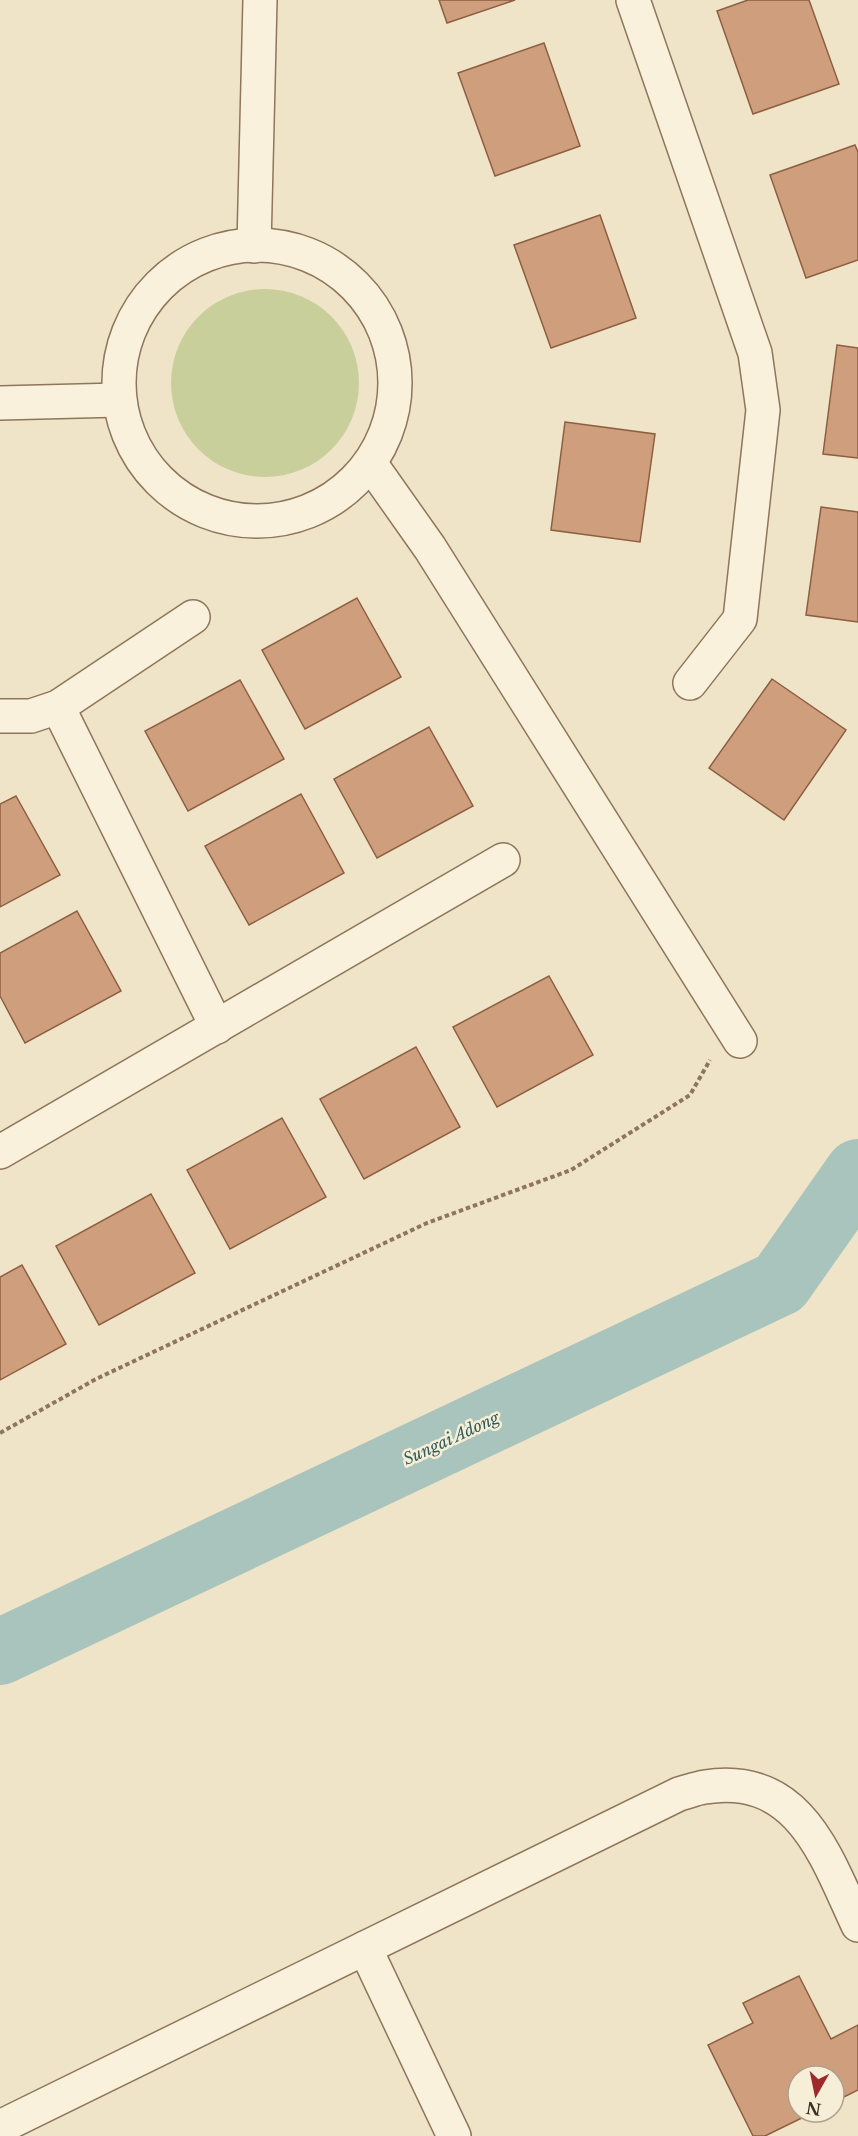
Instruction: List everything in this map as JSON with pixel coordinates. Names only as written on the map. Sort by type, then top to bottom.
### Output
[{"type":"street","points":[[254,246],[260,0]]},
{"type":"street","points":[[633,0],[755,352],[763,410],[741,619],[690,683]]},
{"type":"street","points":[[254,246],[282,248],[308,255],[333,269],[354,285],[376,315],[385,331],[393,358],[395,385],[392,413],[383,439],[370,463],[338,495],[318,507],[274,520],[227,518],[204,511],[182,499],[157,479],[133,446],[124,423],[119,400],[118,374],[122,349],[131,325],[144,303],[161,284],[181,268],[204,255],[228,248],[254,246]]},
{"type":"street","points":[[0,403],[119,400]]},
{"type":"street","points":[[370,463],[430,548],[735,1033]]},
{"type":"street","points":[[0,716],[31,716],[58,707],[193,618]]},
{"type":"street","points":[[58,707],[217,1027]]},
{"type":"street","points":[[0,1152],[503,860]]},
{"type":"street","points":[[0,2127],[679,1794],[705,1787],[732,1786],[759,1791],[784,1803],[804,1821],[820,1843],[858,1925]]},
{"type":"street","points":[[365,1948],[454,2136]]},
{"type":"path","points":[[0,1434],[96,1379],[428,1223],[571,1170],[690,1095],[735,1033]]},
{"type":"green space","points":[[256,289],[274,289],[301,296],[332,316],[352,347],[359,383],[352,419],[332,450],[301,470],[274,477],[256,477],[221,466],[205,456],[192,443],[175,410],[171,392],[171,374],[182,339],[192,323],[205,310],[238,293]]},
{"type":"building","points":[[439,0],[515,0],[447,23]]},
{"type":"building","points":[[748,0],[809,0],[839,84],[753,114],[717,11]]},
{"type":"building","points":[[544,43],[580,146],[495,176],[458,73]]},
{"type":"building","points":[[855,145],[858,152],[858,260],[806,278],[770,175]]},
{"type":"building","points":[[600,215],[636,318],[551,348],[514,245]]},
{"type":"building","points":[[837,345],[858,348],[858,458],[823,454]]},
{"type":"building","points":[[565,422],[655,434],[640,542],[551,530]]},
{"type":"building","points":[[821,507],[858,512],[858,622],[806,615]]},
{"type":"building","points":[[357,598],[401,677],[305,729],[262,650]]},
{"type":"building","points":[[772,679],[846,730],[784,820],[709,768]]},
{"type":"building","points":[[240,680],[284,759],[188,811],[145,731]]},
{"type":"building","points":[[429,727],[473,806],[377,858],[334,779]]},
{"type":"building","points":[[301,794],[344,873],[249,925],[205,846]]},
{"type":"building","points":[[16,796],[60,875],[0,907],[0,804]]},
{"type":"building","points":[[77,911],[121,991],[25,1043],[0,996],[0,953]]},
{"type":"building","points":[[549,976],[593,1055],[497,1107],[453,1027]]},
{"type":"building","points":[[416,1047],[460,1127],[364,1179],[320,1099]]},
{"type":"building","points":[[282,1118],[326,1197],[230,1249],[187,1170]]},
{"type":"building","points":[[151,1194],[195,1273],[99,1325],[56,1246]]},
{"type":"building","points":[[22,1265],[66,1344],[0,1380],[0,1277]]},
{"type":"building","points":[[799,1976],[831,2039],[858,2025],[858,2090],[846,2096],[846,2064],[786,2064],[786,2124],[790,2124],[765,2136],[753,2136],[708,2045],[753,2023],[743,2003]]},
{"type":"waterway","name":"Sungai Adong","points":[[0,1652],[780,1283],[858,1172]]}]
